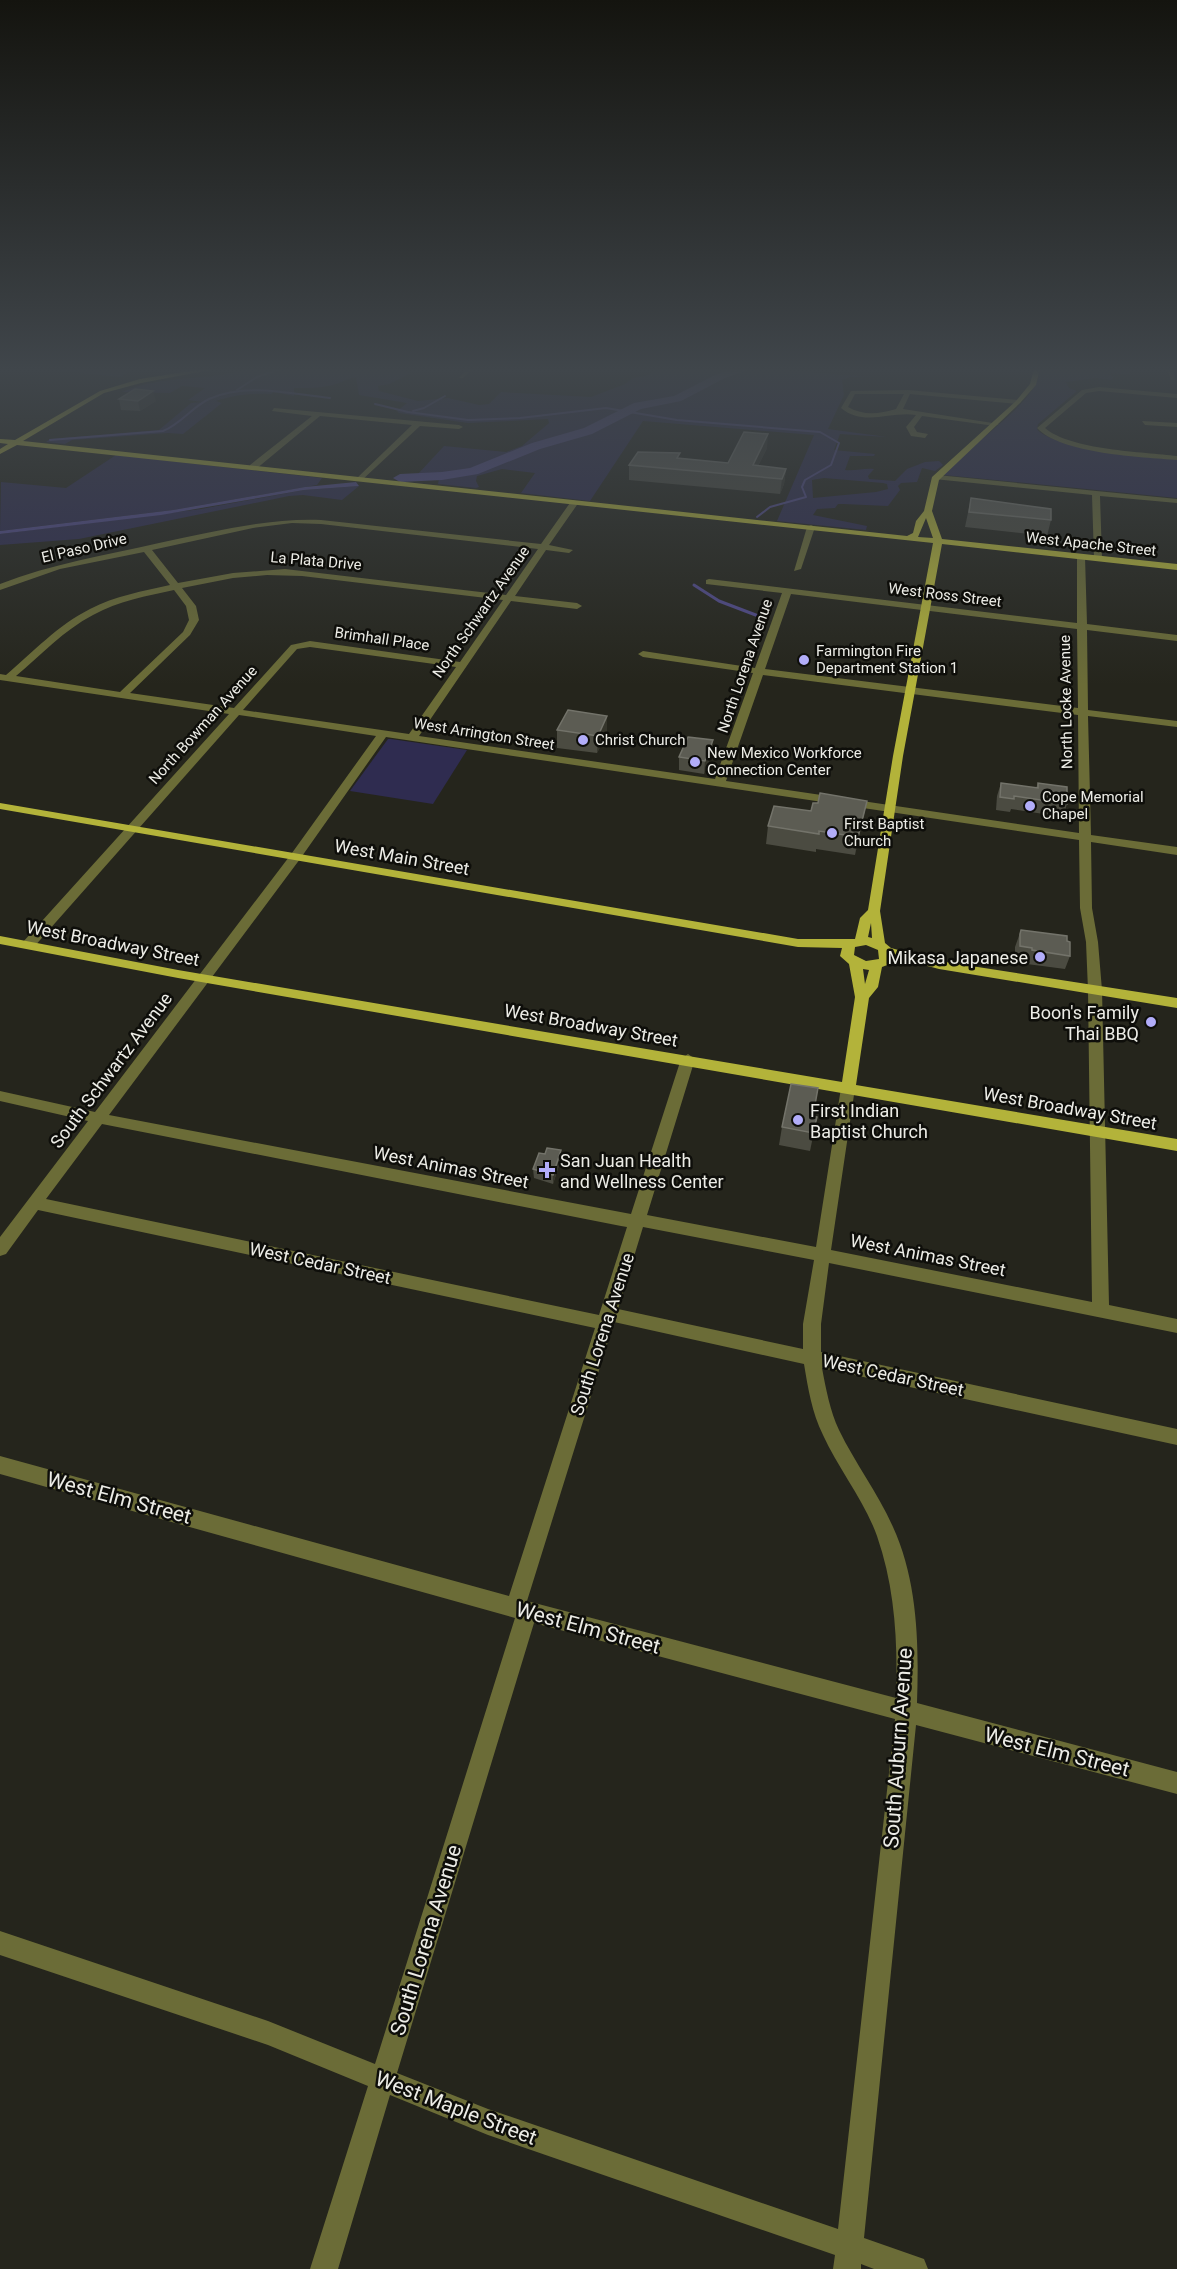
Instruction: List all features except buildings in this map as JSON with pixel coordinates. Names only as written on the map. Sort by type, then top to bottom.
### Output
[{"type":"main road","name":"West Apache Street","points":[[316,474],[1177,567]]},
{"type":"main road","points":[[882,955],[877,935],[879,921],[874,911],[910,690],[938,541],[928,511],[930,493],[940,474]]},
{"type":"main road","points":[[909,538],[917,534],[920,521],[928,511]]},
{"type":"main road","name":"West Main Street","points":[[0,806],[853,951]]},
{"type":"main road","points":[[853,951],[866,918],[874,911]]},
{"type":"main road","name":"West Broadway Street","points":[[0,940],[204,978],[688,1059],[1177,1145]]},
{"type":"main road","points":[[853,951],[882,955],[908,966],[939,965],[1177,1003]]},
{"type":"main road","points":[[853,951],[882,955]]},
{"type":"main road","name":"South Auburn Avenue","points":[[853,951],[859,973],[856,985],[862,997]]},
{"type":"main road","name":"South Auburn Avenue","points":[[848,1088],[862,997],[871,987],[882,955]]},
{"type":"street","points":[[362,479],[367,474]]},
{"type":"street","points":[[937,477],[1177,501]]},
{"type":"street","points":[[1096,493],[1098,558]]},
{"type":"street","name":"North Schwartz Avenue","points":[[412,738],[575,502]]},
{"type":"street","name":"El Paso Drive","points":[[0,587],[44,571],[146,548],[264,524],[302,521],[569,550]]},
{"type":"street","points":[[797,569],[811,527]]},
{"type":"street","points":[[122,695],[187,633],[192,625],[193,610],[146,548]]},
{"type":"street","name":"North Locke Avenue","points":[[1081,557],[1086,908],[1092,942],[1095,990],[1101,1310]]},
{"type":"street","name":"La Plata Drive","points":[[4,678],[84,616],[119,601],[237,574],[290,572],[577,606]]},
{"type":"street","name":"West Ross Street","points":[[709,582],[1177,638]]},
{"type":"street","name":"North Lorena Avenue","points":[[719,784],[787,592]]},
{"type":"street","name":"Brimhall Place","points":[[299,645],[310,644],[462,665]]},
{"type":"street","name":"North Bowman Avenue","points":[[28,945],[234,712],[292,649],[299,645]]},
{"type":"street","points":[[644,654],[1177,724]]},
{"type":"street","name":"West Arrington Street","points":[[4,678],[1177,851]]},
{"type":"street","points":[[296,856],[383,734]]},
{"type":"street","name":"South Schwartz Avenue","points":[[0,1249],[296,856]]},
{"type":"street","name":"South Lorena Avenue","points":[[324,2269],[383,2080],[607,1318],[688,1059]]},
{"type":"street","name":"South Auburn Avenue","points":[[848,1088],[812,1324],[812,1358],[815,1383],[831,1431],[885,1531],[902,1590],[908,1651],[906,1713],[848,2258]]},
{"type":"street","name":"West Animas Street","points":[[0,1096],[621,1220],[651,1221],[1177,1326]]},
{"type":"street","name":"West Cedar Street","points":[[35,1203],[812,1358],[1177,1437]]},
{"type":"street","name":"West Elm Street","points":[[0,1465],[521,1610],[1177,1783]]},
{"type":"street","name":"West Maple Street","points":[[0,1943],[268,2033],[488,2122],[848,2258],[914,2269]]},
{"type":"shaded area","points":[[87,474],[285,474],[322,478],[317,485],[173,510],[0,531],[1,482],[66,488]]},
{"type":"shaded area","points":[[418,474],[442,474],[424,476]]},
{"type":"shaded area","points":[[485,474],[477,476],[476,481],[479,487],[476,488],[438,484],[439,479],[435,478]]},
{"type":"shaded area","points":[[534,474],[608,474],[590,501],[521,493]]},
{"type":"shaded area","points":[[797,474],[870,474],[869,479],[895,481],[902,474],[920,474],[917,482],[901,483],[898,486],[900,490],[888,506],[838,504],[835,508],[817,509],[813,515],[867,526],[866,530],[777,521]],"holes":[[[824,478],[887,484],[888,489],[876,492],[813,498],[812,480]]]},
{"type":"shaded area","points":[[1177,474],[1177,498],[944,475]]},
{"type":"shaded area","points":[[356,482],[359,486],[304,490],[161,515],[0,534],[0,531],[173,510],[305,487]]},
{"type":"shaded area","points":[[359,486],[342,500],[303,495],[289,496],[79,539],[0,545],[0,534],[201,509],[304,490]]},
{"type":"shaded area","points":[[388,739],[467,750],[433,804],[350,791]]},
{"type":"waterway","points":[[400,478],[455,474]]},
{"type":"waterway","points":[[757,517],[770,507],[806,497],[802,487],[805,480],[816,474]]},
{"type":"waterway","points":[[694,585],[719,601],[761,617]]},
{"type":"place","name":"Farmington Fire Department Station 1","points":[[804,660]]},
{"type":"place","name":"Christ Church","points":[[583,740]]},
{"type":"place","name":"New Mexico Workforce Connection Center","points":[[695,762]]},
{"type":"place","name":"Cope Memorial Chapel","points":[[1030,806]]},
{"type":"place","name":"First Baptist Church","points":[[832,833]]},
{"type":"place","name":"Mikasa Japanese","points":[[1040,957]]},
{"type":"place","name":"Boon's Family Thai BBQ","points":[[1151,1022]]},
{"type":"place","name":"First Indian Baptist Church","points":[[798,1120]]},
{"type":"place","name":"San Juan Health and Wellness Center","points":[[547,1170]]}]
